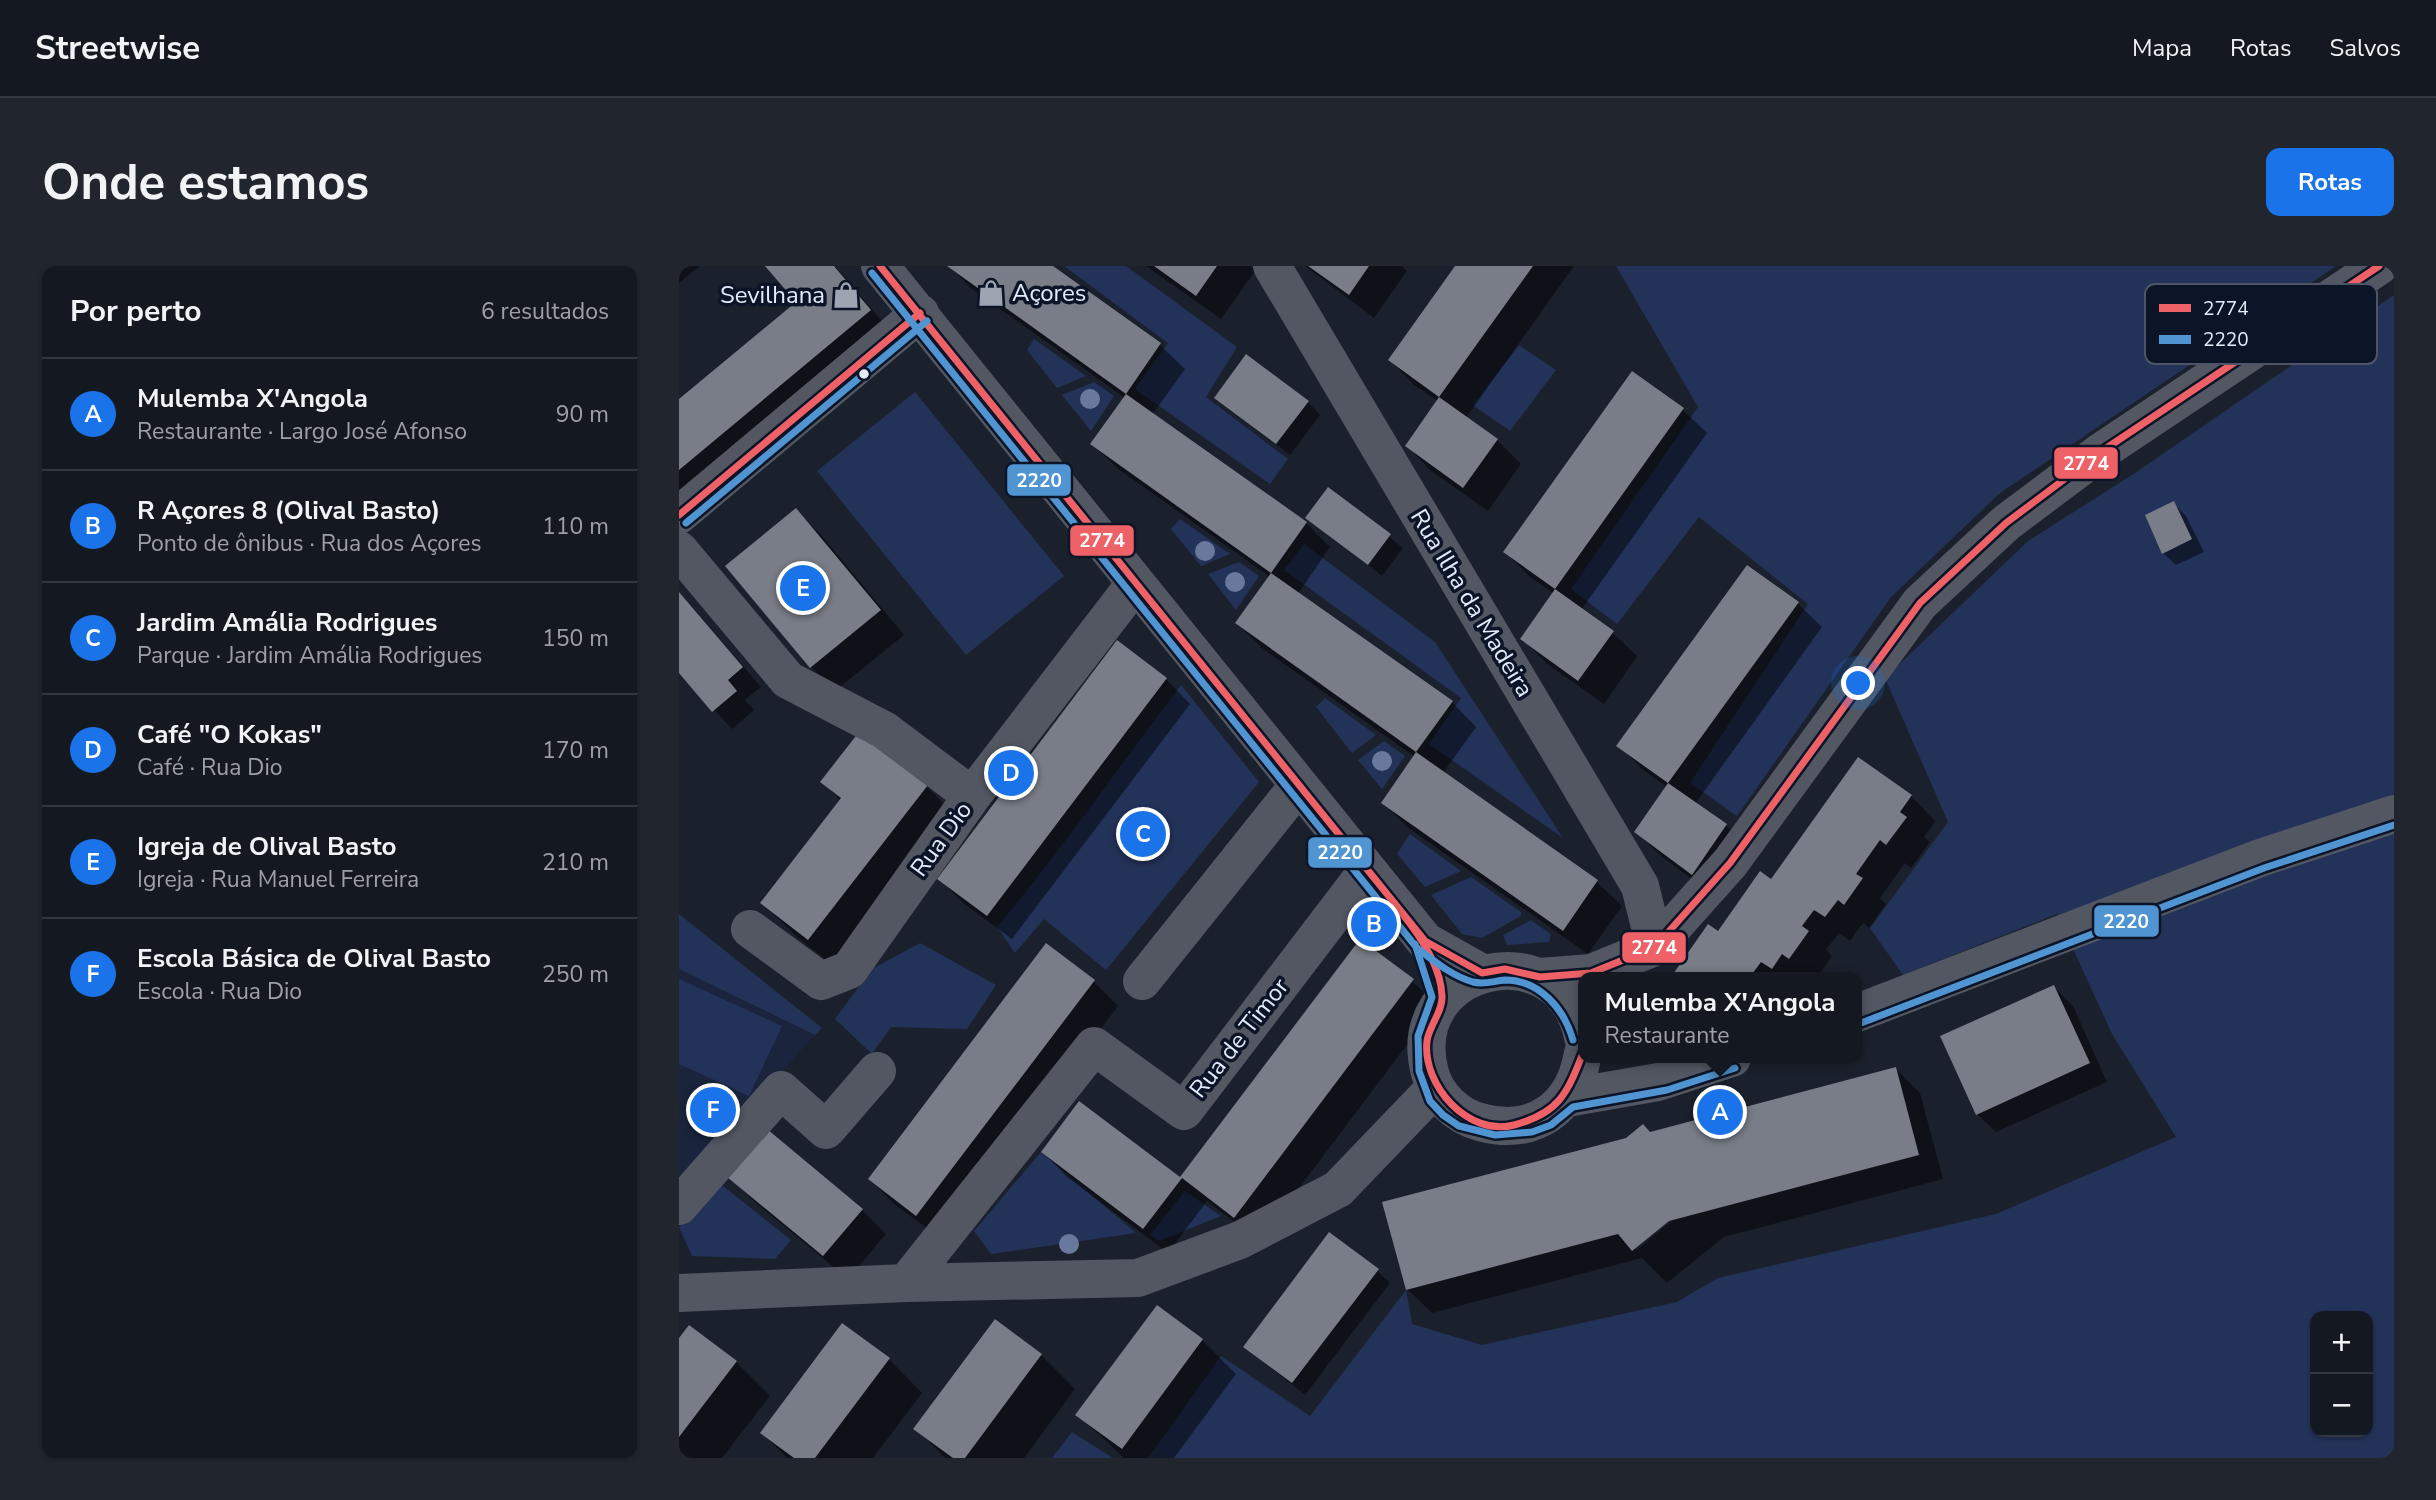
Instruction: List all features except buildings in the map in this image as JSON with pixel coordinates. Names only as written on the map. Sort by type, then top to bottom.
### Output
[{"type":"street","points":[[880,266],[1134,585],[1425,941],[1438,975],[1443,998]]},
{"type":"street","name":"Rua Ilha da Madeira","points":[[1272,266],[1640,886],[1641,959]]},
{"type":"street","points":[[2352,284],[2379,266]]},
{"type":"street","points":[[679,515],[920,313]]},
{"type":"street","points":[[1595,972],[1641,959],[1730,863],[1930,594],[2006,523],[2102,451],[2232,364]]},
{"type":"street","points":[[679,550],[788,680],[884,730],[972,796]]},
{"type":"street","name":"Rua Dio","points":[[750,929],[821,981],[849,970],[972,796],[1134,585]]},
{"type":"street","points":[[1142,981],[1298,786]]},
{"type":"street","points":[[1871,1008],[2260,858],[2394,814]]},
{"type":"street","name":"Rua de Timor","points":[[906,1283],[1094,1046],[1184,1111],[1367,871]]},
{"type":"street","points":[[1425,941],[1482,973]]},
{"type":"street","points":[[1578,974],[1540,977],[1505,969],[1482,973],[1460,983],[1443,998],[1432,1018],[1426,1041],[1427,1064],[1434,1089],[1451,1106],[1473,1120],[1498,1127],[1523,1125],[1547,1115],[1567,1098],[1579,1076],[1582,1063]]},
{"type":"street","points":[[1540,977],[1567,999],[1578,1018]]},
{"type":"street","points":[[1610,1063],[1658,1082]]},
{"type":"street","points":[[1567,1098],[1658,1082],[1717,1063]]},
{"type":"street","points":[[679,1206],[781,1090],[826,1130],[877,1071]]},
{"type":"street","points":[[679,1293],[906,1283],[1138,1278],[1240,1240],[1338,1189],[1434,1089]]},
{"type":"shaded area","points":[[1064,266],[1126,266],[1237,347],[1206,397],[1288,459],[1270,484],[1135,389],[1168,343]]},
{"type":"shaded area","points":[[1616,266],[2336,266],[2309,284],[2145,284],[2145,364],[2191,364],[2000,493],[1891,597],[1737,816],[1690,783],[1808,604],[1699,517],[1617,624],[1571,589],[1698,407]]},
{"type":"shaded area","points":[[2394,295],[2394,1458],[1148,1458],[1221,1356],[1310,1416],[1406,1290],[1412,1324],[1482,1345],[1677,1302],[1718,1278],[1996,1214],[2176,1137],[2112,1034],[2057,914],[1903,975],[1870,928],[1948,822],[1885,678],[2028,541],[2135,473],[2294,364],[2377,364],[2377,307]]},
{"type":"shaded area","points":[[1034,339],[1086,376],[1057,388],[1027,350]]},
{"type":"shaded area","points":[[1519,345],[1556,370],[1510,431],[1473,405]]},
{"type":"shaded area","points":[[1094,382],[1114,396],[1091,431],[1062,395]]},
{"type":"shaded area","points":[[915,392],[1064,576],[966,655],[817,471]]},
{"type":"shaded area","points":[[1180,519],[1230,554],[1201,566],[1171,529]]},
{"type":"shaded area","points":[[1304,544],[1435,642],[1563,838],[1429,744],[1461,698],[1284,570]]},
{"type":"shaded area","points":[[1239,562],[1259,576],[1236,610],[1208,574]]},
{"type":"shaded area","points":[[1181,685],[1259,782],[1106,970],[1044,919],[1015,953],[997,927]]},
{"type":"shaded area","points":[[1325,698],[1376,735],[1352,753],[1316,707]]},
{"type":"shaded area","points":[[1384,741],[1405,756],[1382,789],[1358,760]]},
{"type":"shaded area","points":[[1410,834],[1461,871],[1425,887],[1397,854]]},
{"type":"shaded area","points":[[1471,877],[1521,912],[1521,916],[1482,938],[1462,934],[1431,895]]},
{"type":"shaded area","points":[[679,914],[822,1028],[815,1035],[679,969]]},
{"type":"shaded area","points":[[1531,920],[1551,934],[1549,942],[1507,945],[1503,935]]},
{"type":"shaded area","points":[[920,943],[996,985],[967,1029],[891,1027],[872,1054],[835,1019],[872,969]]},
{"type":"shaded area","points":[[679,969],[815,1035],[679,1186]]},
{"type":"shaded area","points":[[679,979],[782,1026],[749,1096],[679,1064]]},
{"type":"shaded area","points":[[1041,1152],[1136,1233],[991,1254],[974,1231]]},
{"type":"shaded area","points":[[718,1182],[791,1240],[775,1259],[692,1256],[679,1227]]},
{"type":"shaded area","points":[[1185,1191],[1221,1216],[1159,1241],[1150,1235]]},
{"type":"shaded area","points":[[1072,1432],[1113,1458],[1052,1458]]},
{"type":"transit line","name":"2774","points":[[880,266],[1425,941],[1482,973],[1505,969],[1540,977],[1578,974]]},
{"type":"transit line","name":"2774","points":[[2352,284],[2379,266]]},
{"type":"transit line","name":"2220","points":[[872,273],[1417,948],[1443,968],[1473,982],[1518,981],[1540,991],[1557,1007],[1573,1040]]},
{"type":"transit line","name":"2774","points":[[679,515],[920,313]]},
{"type":"transit line","name":"2220","points":[[686,523],[927,321]]},
{"type":"transit line","name":"2774","points":[[1593,972],[1655,947],[1730,863],[1920,603],[2006,523],[2102,451],[2232,364]]},
{"type":"transit line","name":"2220","points":[[1862,1023],[2264,868],[2394,825]]},
{"type":"transit line","name":"2774","points":[[1400,911],[1428,950],[1441,984],[1442,1002],[1427,1041],[1427,1058],[1440,1090],[1451,1104],[1480,1123],[1497,1127],[1514,1125],[1551,1108],[1566,1091],[1579,1063]]},
{"type":"transit line","name":"2220","points":[[1415,944],[1432,997],[1418,1036],[1419,1071],[1430,1101],[1443,1115],[1459,1126],[1495,1135],[1532,1132],[1551,1125],[1573,1107],[1667,1090],[1735,1068]]},
{"type":"place","name":"Açores","points":[[991,293]]},
{"type":"place","name":"Sevilhana","points":[[846,295]]},
{"type":"place","name":"Igreja de Olival Basto","points":[[803,588]]},
{"type":"place","name":"Café \"O Kokas\"","points":[[1011,773]]},
{"type":"place","name":"Jardim Amália Rodrigues","points":[[1143,834]]},
{"type":"place","name":"R Açores 8 (Olival Basto)","points":[[1374,924]]},
{"type":"place","name":"Escola Básica de Olival Basto","points":[[713,1110]]},
{"type":"place","name":"Mulemba X'Angola","points":[[1720,1112]]}]
